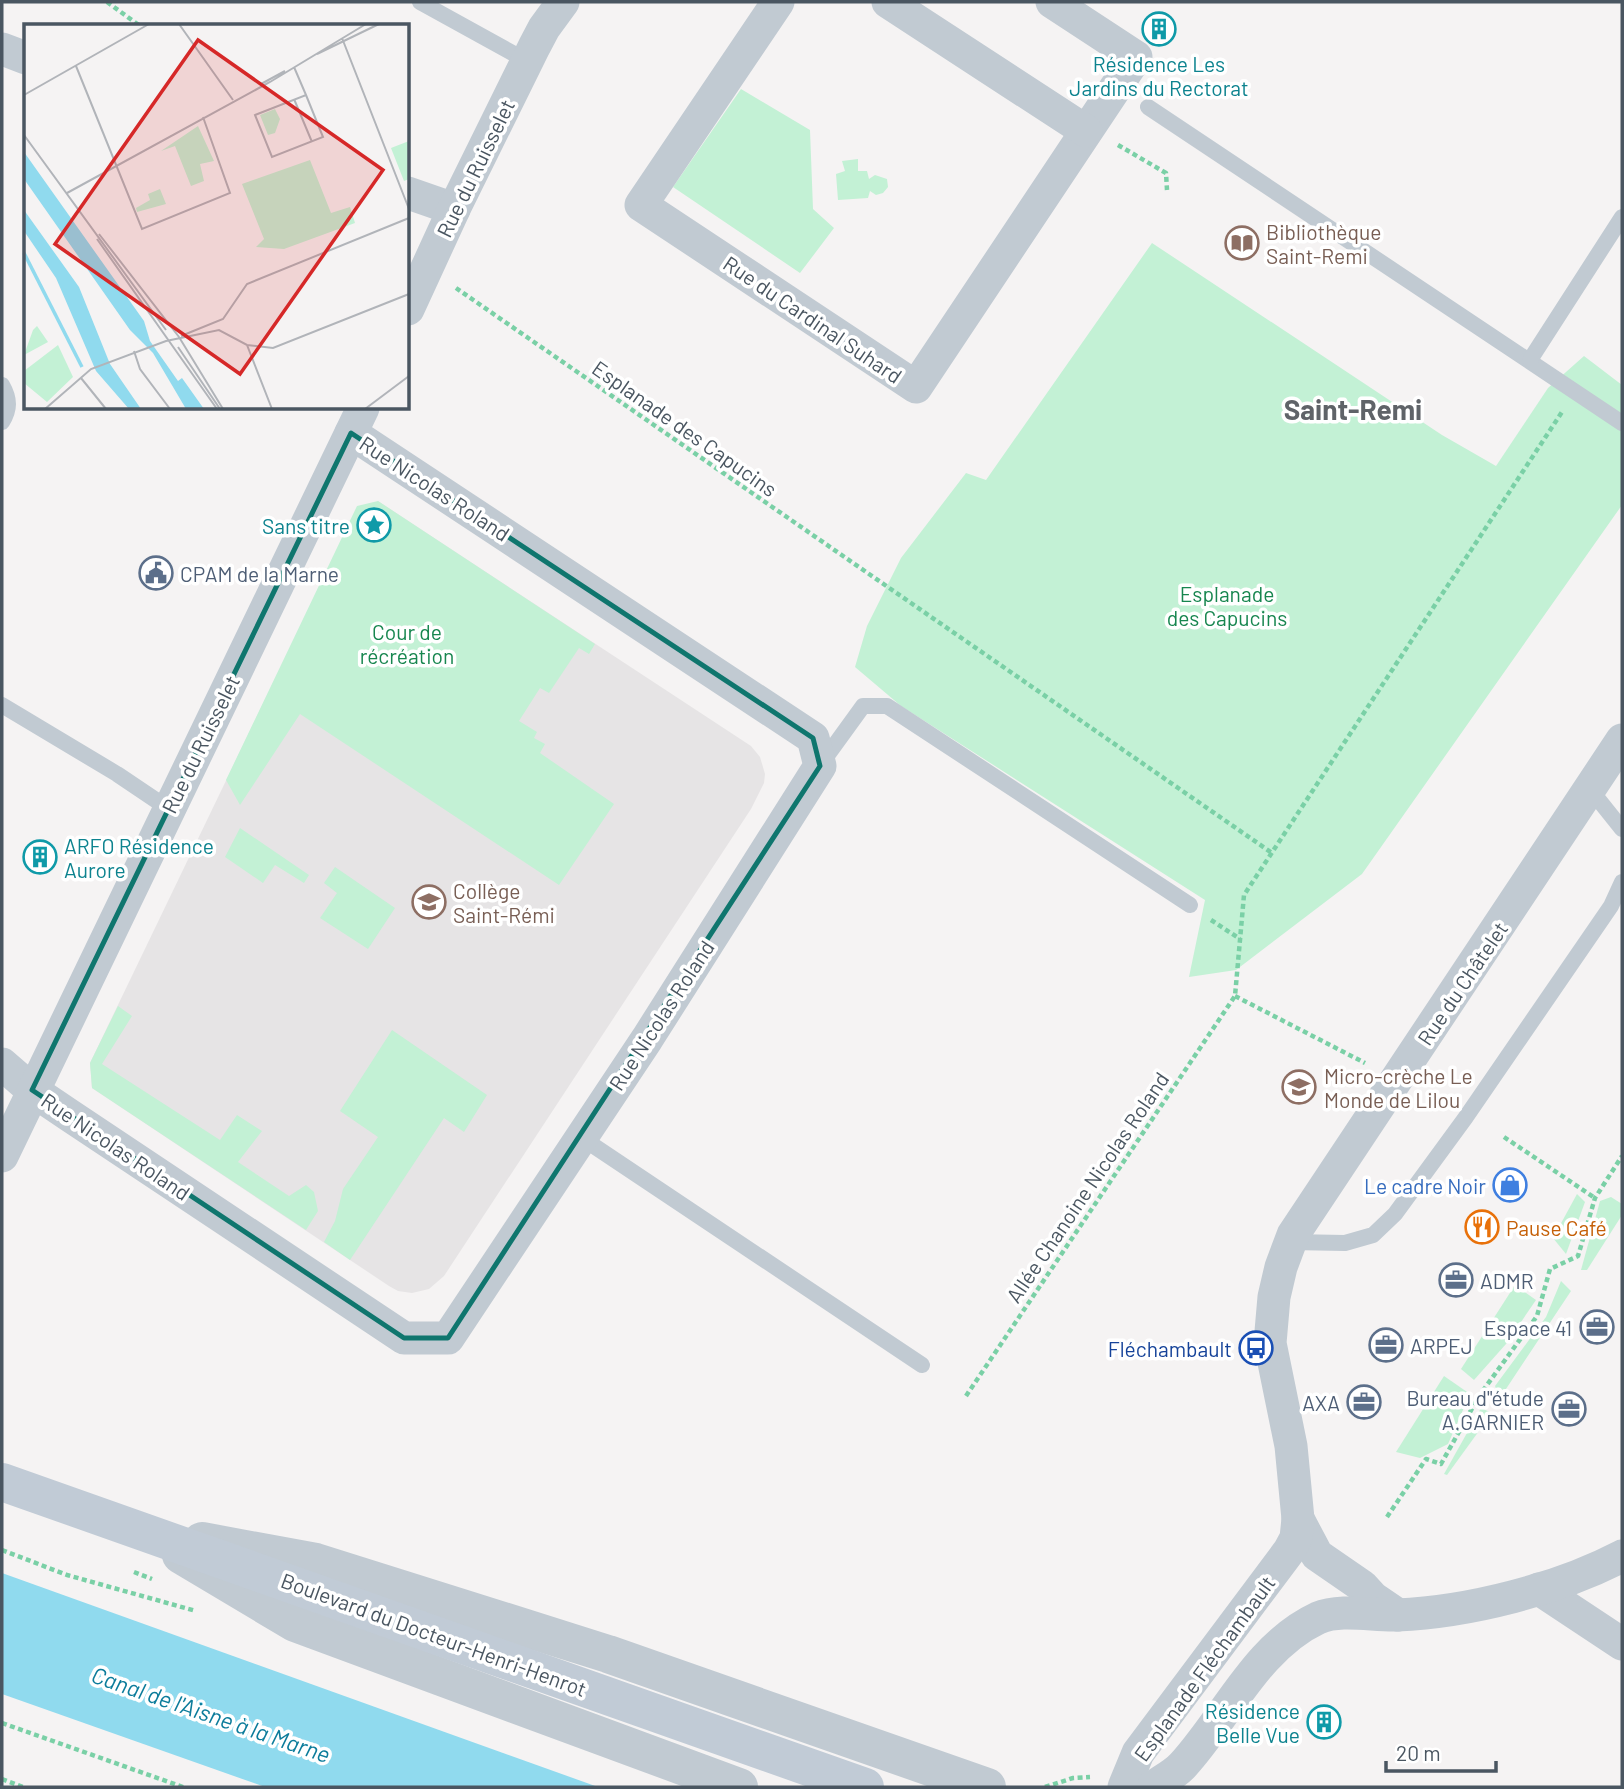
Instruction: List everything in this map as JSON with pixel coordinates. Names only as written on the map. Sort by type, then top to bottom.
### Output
[{"type":"main road","name":"Boulevard du Docteur-Henri-Henrot","points":[[2,1482],[866,1787]]},
{"type":"street","name":"Rue du Cardinal Suhard","points":[[778,2],[641,205],[916,387],[1136,57],[1052,2]]},
{"type":"street","points":[[888,2],[1086,131]]},
{"type":"street","name":"Rue du Ruisselet","points":[[410,304],[454,209],[553,10]]},
{"type":"street","points":[[2,49],[24,57]]},
{"type":"street","points":[[410,193],[454,209]]},
{"type":"street","name":"Rue du Ruisselet","points":[[2,1156],[357,420]]},
{"type":"street","name":"Rue Nicolas Roland","points":[[32,1090],[404,1338],[448,1338],[582,1138],[820,766],[813,738],[357,420]]},
{"type":"street","name":"Rue du Châtelet","points":[[1289,1551],[1296,1538],[1298,1519],[1291,1446],[1270,1343],[1274,1297],[1290,1242],[1622,740]]},
{"type":"street","points":[[2,1064],[32,1090]]},
{"type":"street","points":[[1298,1519],[1317,1555],[1398,1615]]},
{"type":"street","points":[[138,1529],[295,1623],[740,1787]]},
{"type":"street","points":[[138,1529],[316,1562],[608,1654],[987,1787]]},
{"type":"street","name":"Esplanade Fléchambault","points":[[1124,1787],[1138,1753],[1289,1551]]},
{"type":"street","name":"Esplanade Fléchambault","points":[[1153,1787],[1182,1767],[1277,1645],[1320,1617],[1342,1614],[1398,1615],[1468,1606],[1539,1589],[1596,1570],[1622,1556]]},
{"type":"street","points":[[1539,1589],[1622,1644]]},
{"type":"lane","points":[[420,2],[527,61]]},
{"type":"lane","points":[[1148,107],[1622,423]]},
{"type":"lane","points":[[1530,360],[1622,217]]},
{"type":"lane","points":[[2,386],[7,395],[9,412],[2,422]]},
{"type":"lane","points":[[2,705],[117,774],[169,809]]},
{"type":"lane","points":[[820,766],[863,706],[887,706],[1190,905]]},
{"type":"lane","points":[[1590,789],[1622,829]]},
{"type":"lane","points":[[1290,1242],[1345,1243],[1373,1235],[1395,1214],[1611,906],[1622,882]]},
{"type":"lane","points":[[582,1138],[922,1365]]},
{"type":"path","points":[[107,2],[137,24]]},
{"type":"path","points":[[1118,145],[1166,173],[1167,190]]},
{"type":"path","name":"Esplanade des Capucins","points":[[426,268],[1272,853]]},
{"type":"path","points":[[1398,1079],[1235,996],[1244,895],[1576,391]]},
{"type":"path","points":[[1190,905],[1240,939]]},
{"type":"path","name":"Allée Chanoine Nicolas Roland","points":[[966,1396],[1235,996]]},
{"type":"path","points":[[1504,1137],[1595,1198]]},
{"type":"path","points":[[1387,1517],[1426,1459],[1441,1464],[1479,1396],[1537,1316],[1550,1269],[1578,1256],[1595,1198],[1622,1156]]},
{"type":"path","points":[[2,1550],[67,1575],[200,1612]]},
{"type":"path","points":[[2,1723],[183,1787]]},
{"type":"path","points":[[2,1779],[23,1787]]},
{"type":"highlighted area","points":[[351,433],[813,738],[820,766],[448,1338],[404,1338],[32,1090]]},
{"type":"shaded area","name":"Collège Saint-Rémi","points":[[378,501],[751,746],[760,757],[765,774],[764,783],[751,809],[444,1276],[429,1289],[412,1293],[398,1291],[389,1286],[92,1088],[90,1063],[274,681]]},
{"type":"green space","points":[[741,89],[810,130],[813,209],[834,228],[800,273],[673,187]]},
{"type":"green space","points":[[858,159],[858,171],[867,171],[869,179],[875,175],[887,179],[888,187],[883,193],[876,195],[870,191],[868,198],[838,200],[836,174],[845,171],[842,161]]},
{"type":"green space","name":"Esplanade des Capucins","points":[[1152,243],[1442,435],[1496,466],[1548,388],[1584,356],[1622,385],[1622,505],[1362,874],[1236,970],[1189,977],[1205,900],[901,706],[855,667],[867,626],[901,558],[966,473],[986,480]]},
{"type":"green space","name":"Cour de récréation","points":[[378,501],[595,644],[589,654],[579,648],[549,693],[540,688],[519,721],[537,732],[534,738],[545,744],[540,753],[614,804],[559,885],[300,714],[240,805],[226,780],[357,506]]},
{"type":"green space","points":[[240,828],[309,875],[304,883],[275,865],[263,883],[225,857]]},
{"type":"green space","points":[[335,867],[395,908],[368,949],[320,918],[337,893],[324,883]]},
{"type":"green space","points":[[118,1006],[132,1016],[102,1064],[220,1140],[237,1115],[262,1131],[238,1162],[289,1196],[306,1185],[314,1192],[318,1211],[306,1230],[92,1088],[90,1063]]},
{"type":"green space","points":[[392,1030],[487,1095],[464,1132],[444,1118],[350,1260],[324,1242],[335,1221],[343,1189],[378,1137],[340,1111]]},
{"type":"green space","points":[[1577,1194],[1585,1202],[1566,1254],[1553,1238]]},
{"type":"green space","points":[[1611,1197],[1622,1204],[1622,1215],[1587,1270],[1581,1270],[1600,1201]]},
{"type":"green space","points":[[1561,1281],[1571,1291],[1500,1398],[1495,1386],[1546,1317]]},
{"type":"green space","points":[[1515,1285],[1536,1300],[1506,1344],[1474,1380],[1461,1369]]},
{"type":"green space","points":[[1444,1376],[1470,1394],[1448,1444],[1420,1458],[1396,1452]]},
{"type":"green space","points":[[1481,1408],[1492,1413],[1447,1475],[1444,1474]]},
{"type":"water","name":"Canal de l'Aisne à la Marne","points":[[2,1573],[598,1787],[265,1787],[2,1694]]},
{"type":"place","name":"Résidence Les Jardins du Rectorat","points":[[1159,29]]},
{"type":"place","name":"Bibliothèque Saint-Remi","points":[[1242,243]]},
{"type":"place","name":"Sans titre","points":[[374,525]]},
{"type":"place","name":"CPAM de la Marne","points":[[156,573]]},
{"type":"place","name":"ARFO Résidence Aurore","points":[[40,857]]},
{"type":"place","name":"Collège Saint-Rémi","points":[[429,902]]},
{"type":"place","name":"Micro-crèche Le Monde de Lilou","points":[[1299,1087]]},
{"type":"place","name":"Le cadre Noir","points":[[1510,1185]]},
{"type":"place","name":"Pause Café","points":[[1482,1227]]},
{"type":"place","name":"ADMR","points":[[1456,1280]]},
{"type":"place","name":"Espace 41","points":[[1597,1327]]},
{"type":"place","name":"ARPEJ","points":[[1386,1345]]},
{"type":"place","name":"Fléchambault","points":[[1256,1348]]},
{"type":"place","name":"AXA","points":[[1364,1402]]},
{"type":"place","name":"Bureau d\"étude A.GARNIER","points":[[1569,1409]]},
{"type":"place","name":"Résidence Belle Vue","points":[[1324,1722]]},
{"type":"district","name":"Saint-Remi","points":[[1353,409]]}]
